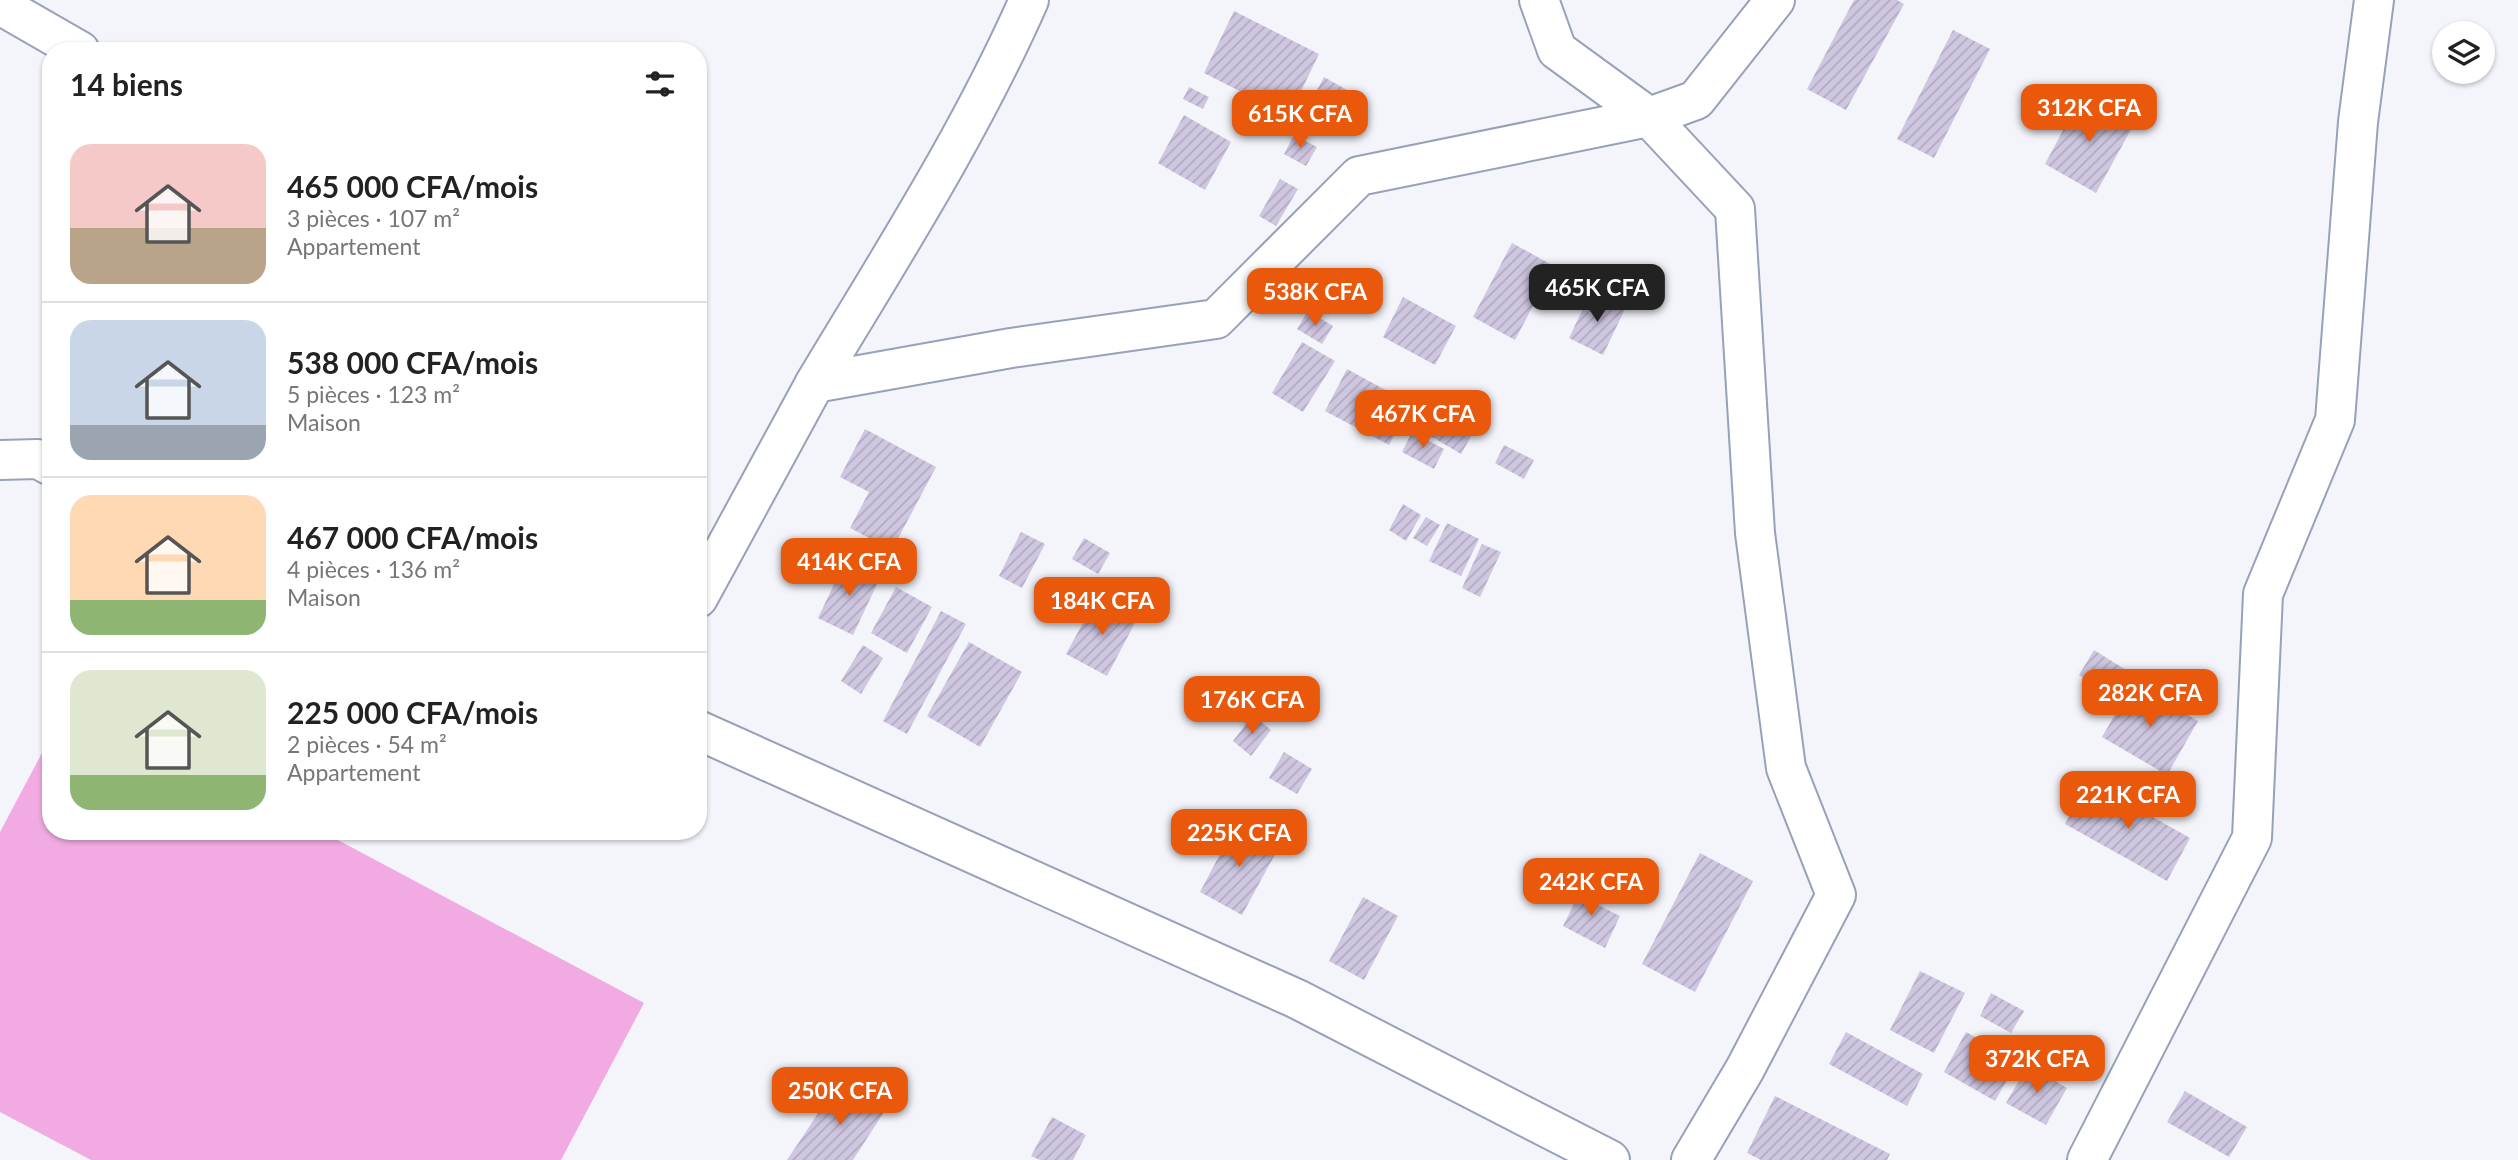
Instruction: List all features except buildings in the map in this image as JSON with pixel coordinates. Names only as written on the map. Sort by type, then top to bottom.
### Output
[{"type":"street","points":[[707,581],[815,383],[929,192],[1029,0]]},
{"type":"street","points":[[1539,0],[1557,50],[1649,117],[1735,209],[1755,533],[1786,768],[1836,895],[1745,1069],[1691,1160]]},
{"type":"street","points":[[815,383],[1011,348],[1216,319],[1359,176],[1649,117],[1696,100],[1775,0]]},
{"type":"street","points":[[2087,1160],[2252,838],[2263,594],[2335,420],[2358,122],[2374,0]]},
{"type":"street","points":[[0,5],[64,42]]},
{"type":"street","points":[[0,460],[42,461]]},
{"type":"street","points":[[707,734],[1297,999],[1610,1160]]},
{"type":"shaded area","points":[[42,753],[42,840],[338,840],[644,1003],[561,1160],[91,1160],[0,1112],[0,832]]}]
